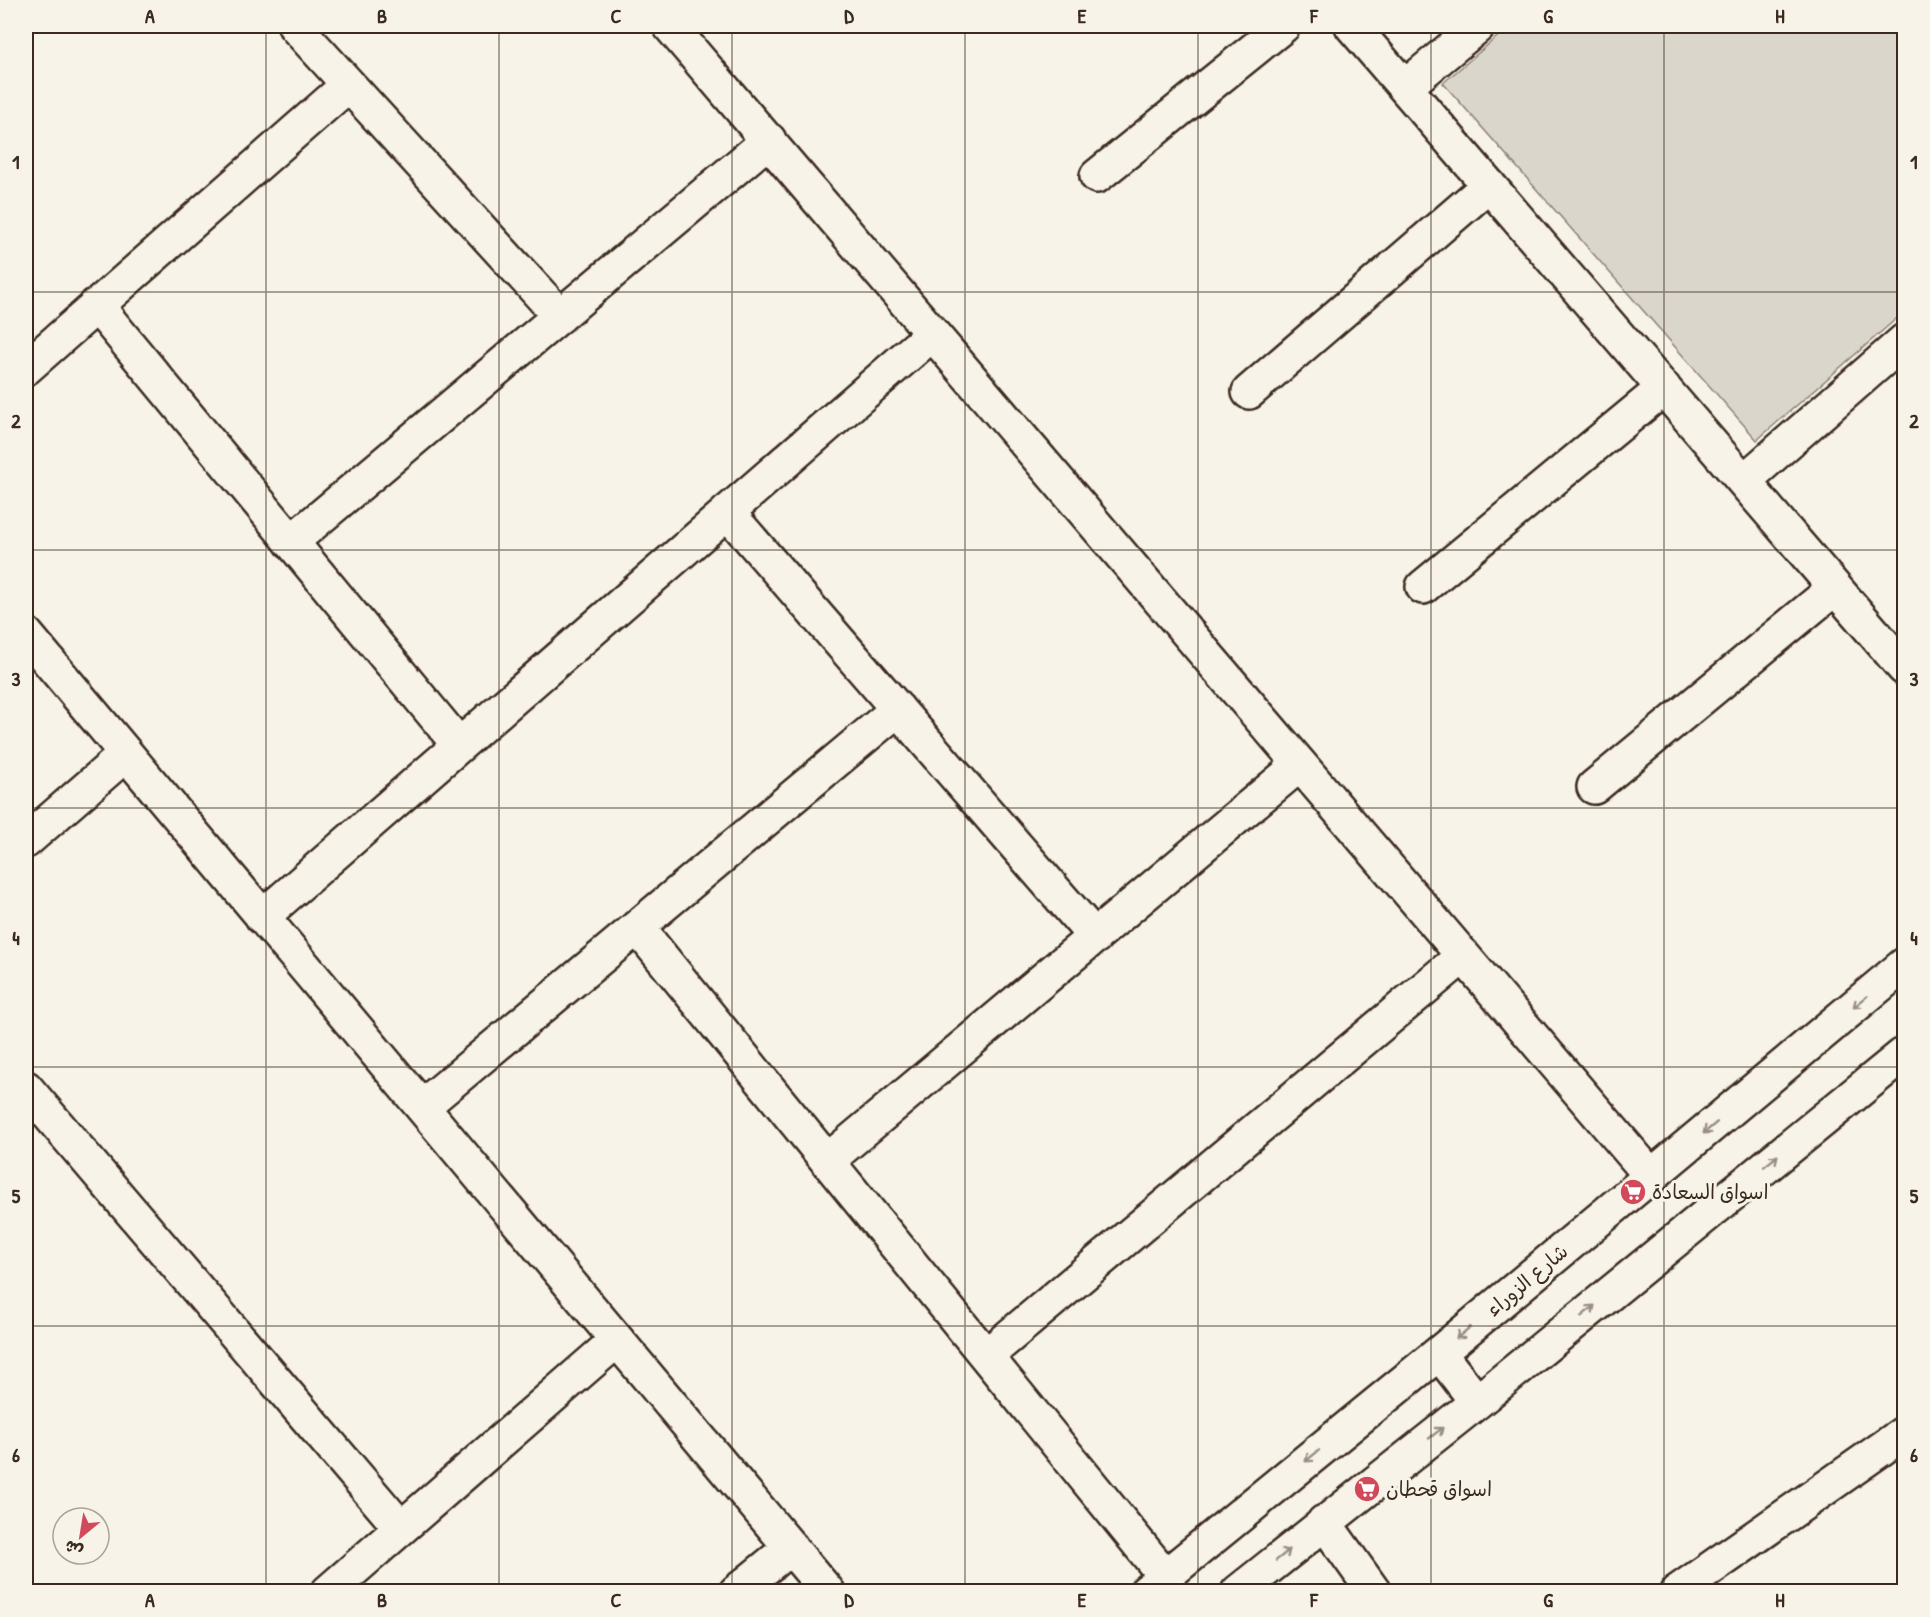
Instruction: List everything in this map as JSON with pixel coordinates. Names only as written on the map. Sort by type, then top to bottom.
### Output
[{"type":"street","points":[[295,26],[560,316]]},
{"type":"street","points":[[670,26],[1652,1177]]},
{"type":"street","points":[[1097,176],[1283,26]]},
{"type":"street","points":[[1352,26],[1905,668]]},
{"type":"street","points":[[1405,87],[1478,26]]},
{"type":"street","points":[[26,368],[348,85]]},
{"type":"street","points":[[291,542],[769,140]]},
{"type":"street","points":[[1249,392],[1489,185]]},
{"type":"street","points":[[96,305],[459,745]]},
{"type":"street","points":[[262,917],[932,334]]},
{"type":"street","points":[[1744,481],[1905,341]]},
{"type":"street","points":[[1423,586],[1664,388]]},
{"type":"street","points":[[728,512],[1095,937]]},
{"type":"street","points":[[1594,787],[1835,588]]},
{"type":"street","points":[[26,634],[828,1592]]},
{"type":"street","points":[[422,1107],[898,709]]},
{"type":"street","points":[[26,841],[126,753]]},
{"type":"street","points":[[827,1161],[1299,765]]},
{"type":"street","points":[[637,927],[986,1356],[1155,1584]]},
{"type":"street","points":[[986,1356],[1463,956]]},
{"type":"street","name":"شارع الزوراء","points":[[1155,1584],[1439,1353],[1905,965]]},
{"type":"street","points":[[1238,1592],[1323,1522],[1477,1402],[1905,1054]]},
{"type":"street","points":[[26,1088],[400,1527]]},
{"type":"street","points":[[328,1592],[617,1340]]},
{"type":"street","points":[[1439,1353],[1477,1402]]},
{"type":"street","points":[[1677,1592],[1905,1433]]},
{"type":"street","points":[[1323,1522],[1374,1592]]},
{"type":"street","points":[[736,1592],[791,1547]]},
{"type":"shaded area","points":[[1510,26],[1904,26],[1904,312],[1757,440],[1443,83]]},
{"type":"place","name":"اسواق السعادة","points":[[1633,1192]]},
{"type":"place","name":"اسواق قحطان","points":[[1367,1489]]}]
